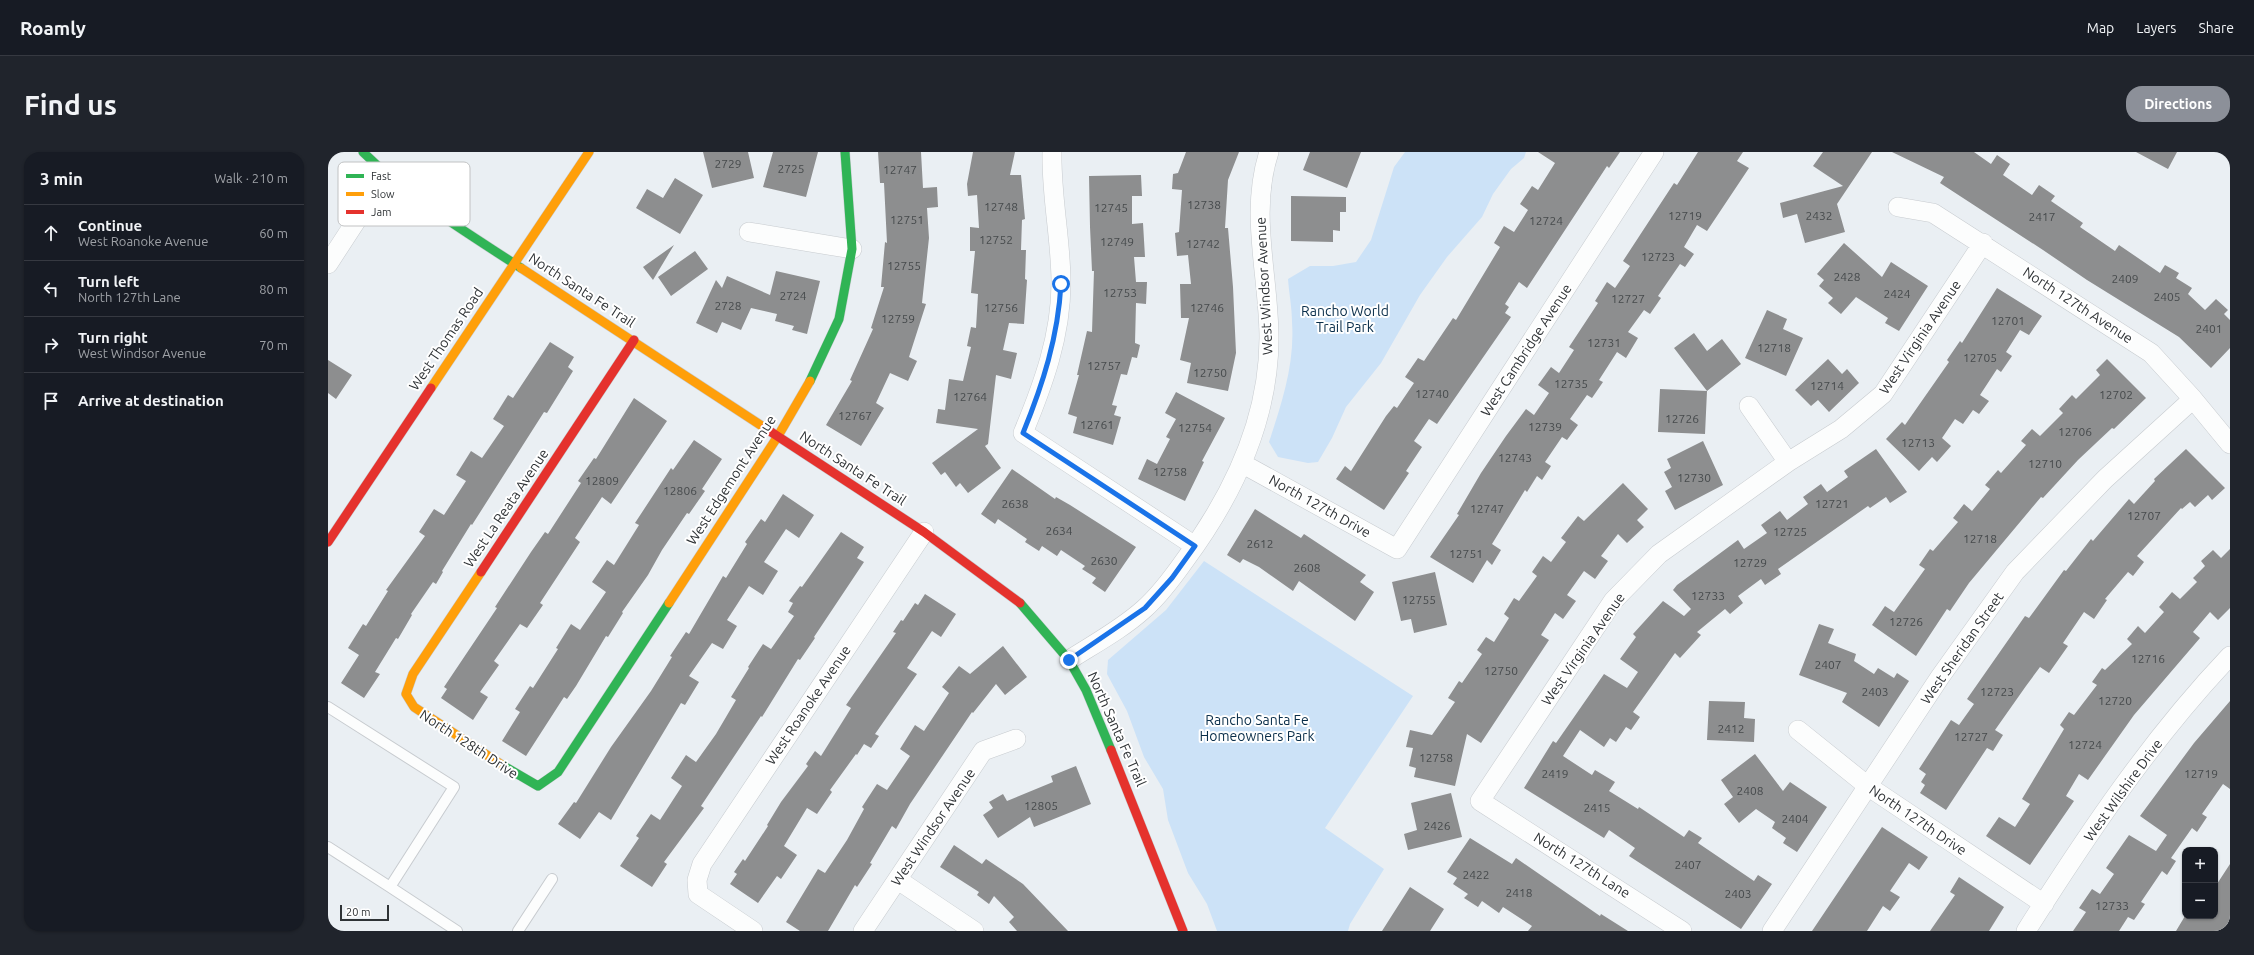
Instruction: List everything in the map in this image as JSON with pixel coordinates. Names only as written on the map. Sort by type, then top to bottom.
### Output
[{"type":"street","name":"North Santa Fe Trail","points":[[363,152],[373,162]]},
{"type":"street","name":"West Thomas Road","points":[[328,542],[589,152]]},
{"type":"street","name":"West Edgemont Avenue","points":[[538,786],[558,772],[778,436],[817,369],[839,319],[852,248],[845,152]]},
{"type":"street","points":[[1052,152],[1060,252],[1059,315],[1046,372],[1023,433],[1195,546]]},
{"type":"street","name":"West Windsor Avenue","points":[[1069,660],[1145,608],[1172,578],[1226,500],[1243,464],[1267,382],[1269,337],[1259,204],[1262,173],[1269,152]]},
{"type":"street","name":"West Cambridge Avenue","points":[[1397,548],[1654,152]]},
{"type":"street","name":"North 127th Avenue","points":[[1898,207],[1933,213],[1983,243],[2151,353],[2194,399],[2230,444]]},
{"type":"street","points":[[328,264],[353,226]]},
{"type":"street","name":"North Santa Fe Trail","points":[[458,226],[634,340],[924,532],[1016,599],[1033,616],[1069,660],[1086,690],[1137,811],[1183,931]]},
{"type":"street","points":[[750,232],[852,248]]},
{"type":"street","name":"West Virginia Avenue","points":[[1480,801],[1613,601],[1659,554],[1788,462],[1841,429],[1883,394],[1983,243]]},
{"type":"street","name":"West La Reata Avenue","points":[[406,694],[413,674],[634,340]]},
{"type":"street","name":"West Sheridan Street","points":[[1772,931],[1940,678],[2015,572],[2105,479],[2194,399]]},
{"type":"street","points":[[1749,406],[1788,462]]},
{"type":"street","name":"North 127th Drive","points":[[1243,464],[1397,548]]},
{"type":"street","name":"West Roanoke Avenue","points":[[753,931],[698,894],[697,880],[702,864],[924,532]]},
{"type":"street","name":"West Wilshire Drive","points":[[2026,931],[2136,768],[2198,690],[2230,656]]},
{"type":"street","name":"North 128th Drive","points":[[406,694],[414,708],[520,777],[538,786]]},
{"type":"street","name":"North 127th Drive","points":[[1798,730],[1869,787],[2044,904]]},
{"type":"street","name":"West Windsor Avenue","points":[[863,931],[983,751],[1016,739]]},
{"type":"street","name":"North 127th Lane","points":[[1480,801],[1682,931]]},
{"type":"street","points":[[898,880],[974,931]]},
{"type":"lane","points":[[328,707],[454,787],[390,887]]},
{"type":"lane","points":[[328,847],[457,931]]},
{"type":"lane","points":[[518,931],[552,879]]},
{"type":"green space","name":"Rancho World Trail Park","points":[[1405,152],[1526,152],[1524,158],[1511,169],[1493,194],[1482,217],[1447,257],[1420,295],[1381,363],[1346,407],[1332,438],[1318,462],[1308,463],[1278,457],[1269,442],[1283,398],[1292,353],[1292,317],[1288,279],[1310,266],[1333,266],[1356,262],[1371,240],[1394,167]]},
{"type":"green space","name":"Rancho Santa Fe Homeowners Park","points":[[1204,561],[1413,696],[1325,828],[1384,869],[1350,924],[1348,931],[1217,931],[1207,904],[1188,873],[1168,820],[1163,789],[1144,757],[1127,711],[1107,674],[1108,660],[1166,610]]},
{"type":"building","points":[[703,152],[748,152],[754,178],[712,188]]},
{"type":"building","points":[[773,152],[818,152],[806,197],[763,187]]},
{"type":"building","points":[[878,152],[921,152],[923,188],[937,187],[938,207],[927,208],[929,238],[922,303],[926,304],[909,357],[917,361],[908,381],[890,373],[876,403],[884,408],[861,446],[826,425],[852,381],[850,380],[873,329],[871,328],[884,287],[881,287],[885,242],[887,243],[884,183],[880,183]]},
{"type":"building","points":[[973,152],[1015,152],[1010,175],[1021,175],[1025,219],[1022,220],[1021,250],[1026,250],[1025,279],[1027,280],[1024,324],[1009,323],[1003,350],[1017,353],[1011,379],[996,375],[988,444],[985,446],[1001,468],[968,493],[960,483],[956,487],[945,472],[941,475],[932,463],[978,429],[936,423],[938,409],[945,410],[949,379],[963,381],[971,347],[967,346],[971,327],[976,328],[978,294],[971,293],[975,251],[970,251],[970,227],[979,228],[977,195],[968,196],[967,184]]},
{"type":"building","points":[[1186,152],[1239,152],[1228,180],[1225,228],[1228,228],[1233,287],[1236,353],[1228,391],[1187,383],[1191,363],[1180,360],[1189,318],[1181,318],[1180,284],[1191,284],[1188,255],[1177,256],[1175,233],[1179,232],[1182,190],[1172,189],[1173,174],[1178,173]]},
{"type":"building","points":[[1310,152],[1361,152],[1347,188],[1303,170]]},
{"type":"building","points":[[1538,152],[1620,152],[1609,168],[1607,166],[1527,288],[1519,282],[1505,304],[1509,307],[1505,313],[1511,317],[1437,424],[1429,419],[1414,441],[1422,447],[1406,471],[1409,473],[1384,510],[1336,479],[1345,466],[1351,471],[1386,416],[1394,406],[1397,408],[1414,383],[1405,377],[1418,358],[1424,361],[1453,318],[1456,320],[1500,247],[1494,243],[1504,226],[1514,232],[1528,210],[1520,204],[1532,186],[1538,190],[1555,163]]},
{"type":"building","points":[[1698,152],[1743,152],[1737,161],[1749,168],[1707,231],[1697,225],[1684,247],[1694,254],[1685,267],[1680,264],[1658,296],[1661,298],[1650,314],[1644,310],[1628,332],[1638,338],[1626,358],[1617,352],[1599,380],[1603,382],[1592,398],[1587,395],[1570,419],[1578,425],[1567,440],[1562,437],[1545,462],[1551,466],[1542,480],[1537,476],[1527,492],[1525,490],[1492,544],[1501,550],[1492,565],[1487,560],[1473,583],[1430,557],[1459,515],[1457,514],[1481,473],[1506,436],[1526,409],[1534,415],[1549,393],[1538,385],[1551,367],[1559,373],[1574,350],[1569,347],[1598,303],[1595,301],[1607,282],[1615,288],[1630,266],[1623,261],[1674,183],[1677,185]]},
{"type":"building","points":[[1823,152],[1872,152],[1837,204],[1845,232],[1805,243],[1797,214],[1783,218],[1780,203],[1843,186],[1813,166]]},
{"type":"building","points":[[1892,152],[1974,152],[1991,164],[1997,155],[2010,164],[2003,175],[2032,195],[2039,185],[2055,196],[2051,201],[2083,223],[2080,227],[2115,251],[2119,245],[2160,273],[2165,265],[2179,273],[2176,278],[2192,288],[2188,294],[2205,310],[2216,299],[2228,310],[2224,314],[2230,320],[2230,348],[2211,368],[2179,337],[2087,280],[1940,183],[1944,177]]},
{"type":"building","points":[[2136,152],[2177,152],[2168,169]]},
{"type":"building","points":[[1141,175],[1142,196],[1132,196],[1132,224],[1143,223],[1145,257],[1134,257],[1136,282],[1147,282],[1146,304],[1136,303],[1135,343],[1140,345],[1137,358],[1132,357],[1127,375],[1121,374],[1112,405],[1117,406],[1114,415],[1121,417],[1113,445],[1073,433],[1077,417],[1068,414],[1079,375],[1077,375],[1087,331],[1092,332],[1094,271],[1092,271],[1089,176]]},
{"type":"building","points":[[675,178],[703,195],[680,234],[636,208],[647,189],[663,198]]},
{"type":"building","points":[[1291,196],[1346,197],[1346,212],[1340,212],[1340,231],[1333,230],[1333,242],[1291,241]]},
{"type":"building","points":[[1844,243],[1882,277],[1891,262],[1928,286],[1899,331],[1885,323],[1888,318],[1856,297],[1841,314],[1828,303],[1833,298],[1819,286],[1824,280],[1817,274]]},
{"type":"building","points":[[674,245],[653,280],[643,267]]},
{"type":"building","points":[[695,251],[708,269],[671,296],[658,277]]},
{"type":"building","points":[[776,271],[820,281],[807,334],[792,330],[794,326],[775,321],[777,314],[751,308],[741,330],[722,322],[717,333],[696,323],[716,280],[722,288],[727,276],[770,295]]},
{"type":"building","points":[[1997,288],[2042,316],[2029,335],[2020,330],[2006,352],[2012,356],[2001,372],[1997,369],[1980,395],[1989,401],[1979,414],[1973,410],[1963,424],[1955,419],[1942,438],[1951,446],[1937,462],[1932,457],[1919,471],[1886,439],[1902,422],[1905,425],[1949,362],[1947,360],[1960,341],[1962,343]]},
{"type":"building","points":[[1767,310],[1787,319],[1783,329],[1803,338],[1786,376],[1745,358]]},
{"type":"building","points":[[1694,333],[1707,351],[1722,339],[1741,364],[1707,391],[1674,348]]},
{"type":"building","points":[[550,342],[574,357],[568,367],[573,371],[547,413],[544,412],[472,525],[471,524],[442,571],[443,572],[436,584],[433,582],[411,614],[412,615],[398,639],[396,638],[375,672],[380,674],[364,698],[341,683],[359,655],[348,648],[363,624],[366,626],[388,591],[386,590],[425,536],[419,532],[434,509],[444,515],[466,481],[456,475],[471,451],[482,458],[504,426],[493,419],[508,395],[513,398]]},
{"type":"building","points":[[1828,359],[1842,374],[1847,369],[1859,383],[1829,412],[1818,400],[1811,406],[1795,390]]},
{"type":"building","points":[[2107,359],[2146,398],[2114,429],[2112,428],[2078,460],[2043,498],[2041,497],[1969,583],[1950,611],[1947,609],[1916,656],[1872,625],[1885,606],[1894,612],[1925,569],[1919,565],[1930,549],[1933,551],[1958,522],[1953,518],[1964,504],[1972,511],[1990,489],[1985,485],[1998,470],[2001,473],[2026,445],[2021,441],[2032,429],[2040,436],[2063,413],[2059,409],[2072,395],[2076,399],[2100,375],[2096,370]]},
{"type":"building","points":[[328,360],[352,375],[336,399],[328,393]]},
{"type":"building","points":[[1660,389],[1707,391],[1705,434],[1658,432]]},
{"type":"building","points":[[1176,392],[1225,418],[1202,461],[1204,462],[1185,501],[1138,479],[1147,459],[1157,464],[1170,439],[1166,437],[1176,419],[1165,413]]},
{"type":"building","points":[[634,398],[667,421],[611,504],[602,497],[575,538],[580,542],[540,603],[543,605],[527,628],[520,624],[494,661],[499,665],[480,692],[488,697],[473,720],[441,698],[447,689],[444,687],[497,608],[495,607],[531,552],[545,532],[548,534],[581,483],[578,481],[594,458],[596,459]]},
{"type":"building","points":[[694,440],[722,459],[702,489],[705,491],[689,514],[687,513],[662,550],[648,575],[622,612],[623,613],[608,637],[606,636],[576,686],[567,699],[564,697],[526,756],[502,741],[520,712],[515,709],[530,686],[533,688],[558,649],[556,648],[571,624],[580,630],[606,592],[592,582],[607,560],[614,565],[639,525],[635,523],[671,468],[673,470]]},
{"type":"building","points":[[1703,441],[1723,485],[1675,510],[1665,491],[1672,487],[1664,472],[1671,468],[1667,459]]},
{"type":"building","points":[[1876,449],[1907,492],[1890,503],[1886,497],[1870,508],[1868,506],[1778,569],[1781,574],[1765,585],[1761,579],[1738,596],[1743,603],[1730,614],[1725,609],[1697,632],[1701,635],[1680,658],[1675,653],[1633,712],[1640,717],[1631,730],[1626,727],[1616,742],[1610,738],[1604,747],[1580,730],[1563,756],[1592,775],[1595,770],[1615,782],[1609,791],[1638,809],[1639,807],[1684,837],[1689,830],[1702,838],[1698,843],[1754,881],[1758,875],[1772,884],[1741,929],[1629,856],[1635,848],[1609,830],[1604,838],[1524,788],[1553,741],[1556,743],[1604,674],[1627,688],[1638,672],[1620,659],[1636,637],[1633,634],[1663,601],[1684,616],[1691,609],[1673,590],[1677,585],[1738,540],[1744,549],[1767,533],[1761,525],[1780,511],[1787,520],[1808,504],[1803,497],[1821,484],[1827,492],[1848,477],[1844,471]]},
{"type":"building","points":[[2186,449],[2225,488],[2212,500],[2208,495],[2195,507],[2190,502],[2182,509],[2181,508],[2137,556],[2144,562],[2133,576],[2128,572],[2105,599],[2107,600],[2094,619],[2084,612],[2063,643],[2068,646],[2049,673],[2040,667],[1995,730],[2003,735],[1993,751],[1987,748],[1946,810],[1920,793],[1925,785],[1921,782],[1926,774],[1919,769],[1951,720],[1959,725],[1974,704],[1967,699],[2025,616],[2029,618],[2064,570],[2066,571],[2091,539],[2093,541],[2129,499],[2134,504],[2155,481],[2154,479]]},
{"type":"building","points":[[1012,469],[1055,499],[1056,497],[1070,505],[1136,547],[1105,592],[1092,583],[1096,578],[1082,569],[1085,566],[1061,550],[1057,556],[1042,546],[1039,551],[1025,542],[1027,539],[998,519],[995,524],[981,514]]},
{"type":"building","points":[[1623,483],[1648,509],[1637,520],[1644,527],[1627,543],[1618,534],[1601,556],[1608,561],[1595,579],[1584,571],[1567,595],[1576,601],[1563,619],[1555,613],[1541,635],[1549,640],[1481,743],[1467,734],[1455,786],[1414,777],[1416,768],[1409,766],[1413,748],[1406,747],[1410,730],[1432,735],[1455,702],[1448,698],[1459,681],[1462,683],[1482,654],[1477,650],[1486,637],[1494,642],[1509,618],[1504,614],[1514,598],[1519,601],[1537,576],[1532,572],[1543,556],[1551,562],[1566,542],[1561,538],[1578,516],[1584,521]]},
{"type":"building","points":[[783,494],[814,515],[799,538],[786,529],[764,562],[778,571],[763,595],[749,586],[727,620],[737,626],[723,649],[712,643],[689,676],[699,682],[685,705],[681,703],[611,820],[599,812],[580,839],[558,824],[574,802],[576,803],[611,747],[651,691],[672,657],[670,656],[686,632],[689,634],[723,576],[726,578],[747,544],[745,542],[761,519],[765,522]]},
{"type":"building","points":[[1255,509],[1301,538],[1304,534],[1366,575],[1360,582],[1374,592],[1355,621],[1299,581],[1293,591],[1259,567],[1243,559],[1240,563],[1227,555]]},
{"type":"building","points":[[841,532],[864,547],[857,558],[864,562],[814,637],[815,638],[800,660],[798,659],[762,717],[761,716],[701,806],[704,808],[664,862],[667,864],[652,887],[620,866],[639,838],[636,836],[651,814],[660,820],[682,786],[671,778],[686,755],[696,762],[716,734],[736,700],[731,697],[749,668],[748,667],[763,644],[771,649],[794,616],[788,612],[793,603],[789,601],[800,586],[802,587]]},
{"type":"building","points":[[2230,549],[2230,608],[2218,620],[2210,612],[2193,632],[2200,638],[2134,715],[2088,780],[2079,774],[2066,796],[2074,801],[2030,865],[1986,836],[1999,817],[2015,827],[2030,804],[2022,799],[2064,729],[2060,725],[2069,712],[2074,715],[2097,685],[2092,682],[2102,668],[2105,670],[2132,644],[2127,639],[2138,626],[2145,633],[2164,612],[2159,607],[2172,592],[2180,599],[2197,582],[2193,578],[2205,566],[2201,561],[2213,550],[2221,558]]},
{"type":"building","points":[[1435,572],[1447,625],[1414,633],[1411,619],[1401,621],[1392,582]]},
{"type":"building","points":[[925,594],[956,614],[941,637],[932,631],[907,668],[917,674],[875,734],[879,736],[871,748],[864,744],[830,790],[832,792],[817,814],[807,808],[784,846],[797,855],[781,879],[777,876],[758,903],[730,884],[737,874],[734,872],[743,859],[745,861],[768,826],[767,825],[781,802],[808,766],[806,764],[815,751],[821,756],[851,708],[846,705],[896,633],[893,632],[901,620],[903,621],[915,603],[918,605]]},
{"type":"building","points":[[1819,624],[1834,629],[1828,643],[1856,654],[1854,661],[1874,674],[1878,668],[1894,678],[1897,673],[1909,681],[1879,727],[1842,702],[1847,693],[1799,675]]},
{"type":"building","points":[[1003,646],[1027,677],[1005,695],[996,684],[973,713],[972,712],[910,804],[896,829],[892,826],[870,863],[872,864],[857,887],[855,885],[828,931],[800,931],[786,922],[818,869],[825,873],[847,840],[864,809],[862,807],[877,784],[887,790],[910,756],[900,749],[915,725],[924,731],[949,693],[942,687],[959,666],[970,674]]},
{"type":"building","points":[[1709,701],[1745,702],[1744,718],[1755,719],[1754,742],[1707,740]]},
{"type":"building","points":[[2230,701],[2230,789],[2223,784],[2202,814],[2207,817],[2197,832],[2192,828],[2171,858],[2176,861],[2167,875],[2162,871],[2141,902],[2145,904],[2134,920],[2128,917],[2119,931],[2073,931],[2086,912],[2079,908],[2092,889],[2100,894],[2114,874],[2106,868],[2129,835],[2156,851],[2167,835],[2140,816],[2194,743]]},
{"type":"building","points":[[1755,754],[1783,791],[1790,782],[1827,807],[1797,852],[1783,843],[1786,838],[1772,828],[1775,822],[1756,809],[1739,823],[1724,804],[1733,797],[1721,780]]},
{"type":"building","points":[[1076,766],[1091,804],[1034,827],[1030,817],[998,838],[983,815],[993,808],[989,802],[1003,794],[1007,801],[1053,782],[1051,776]]},
{"type":"building","points":[[1451,793],[1462,837],[1408,850],[1404,834],[1417,830],[1411,803]]},
{"type":"building","points":[[1882,827],[1928,857],[1919,870],[1909,863],[1890,891],[1900,897],[1890,911],[1883,906],[1867,931],[1812,931]]},
{"type":"building","points":[[1470,838],[1512,864],[1516,858],[1600,916],[1601,914],[1628,931],[1528,931],[1532,926],[1503,907],[1499,913],[1482,901],[1478,907],[1464,898],[1468,894],[1453,884],[1457,878],[1447,872]]},
{"type":"building","points":[[954,845],[982,864],[986,859],[1023,884],[1068,931],[1017,931],[1009,922],[1014,917],[994,896],[989,904],[977,895],[979,892],[940,867]]},
{"type":"building","points":[[2230,864],[2230,931],[2176,931],[2183,919],[2218,919],[2218,882]]},
{"type":"building","points":[[1959,877],[2004,907],[1989,931],[1930,931],[1955,895],[1950,892]]},
{"type":"building","points":[[1410,887],[1444,909],[1430,931],[1382,931]]},
{"type":"traffic: fast","points":[[363,152],[374,162]]},
{"type":"traffic: fast","points":[[810,381],[839,319],[852,249],[845,152]]},
{"type":"traffic: fast","points":[[456,226],[521,268]]},
{"type":"traffic: fast","points":[[502,765],[538,786],[558,772],[669,603]]},
{"type":"traffic: fast","points":[[1020,603],[1069,660],[1086,690],[1111,750]]},
{"type":"traffic: slow","points":[[431,388],[589,152]]},
{"type":"traffic: slow","points":[[521,268],[765,428]]},
{"type":"traffic: slow","points":[[669,603],[778,436],[810,381]]},
{"type":"traffic: slow","points":[[481,572],[413,674],[406,694],[414,707],[502,765]]},
{"type":"traffic: jam","points":[[481,572],[634,340]]},
{"type":"traffic: jam","points":[[328,542],[431,388]]},
{"type":"traffic: jam","points":[[765,428],[924,532],[1020,603]]},
{"type":"traffic: jam","points":[[1111,750],[1183,931]]},
{"type":"route","points":[[1061,284],[1059,315],[1046,372],[1036,402],[1023,433],[1195,546],[1172,578],[1145,608],[1118,628],[1069,660]]}]
